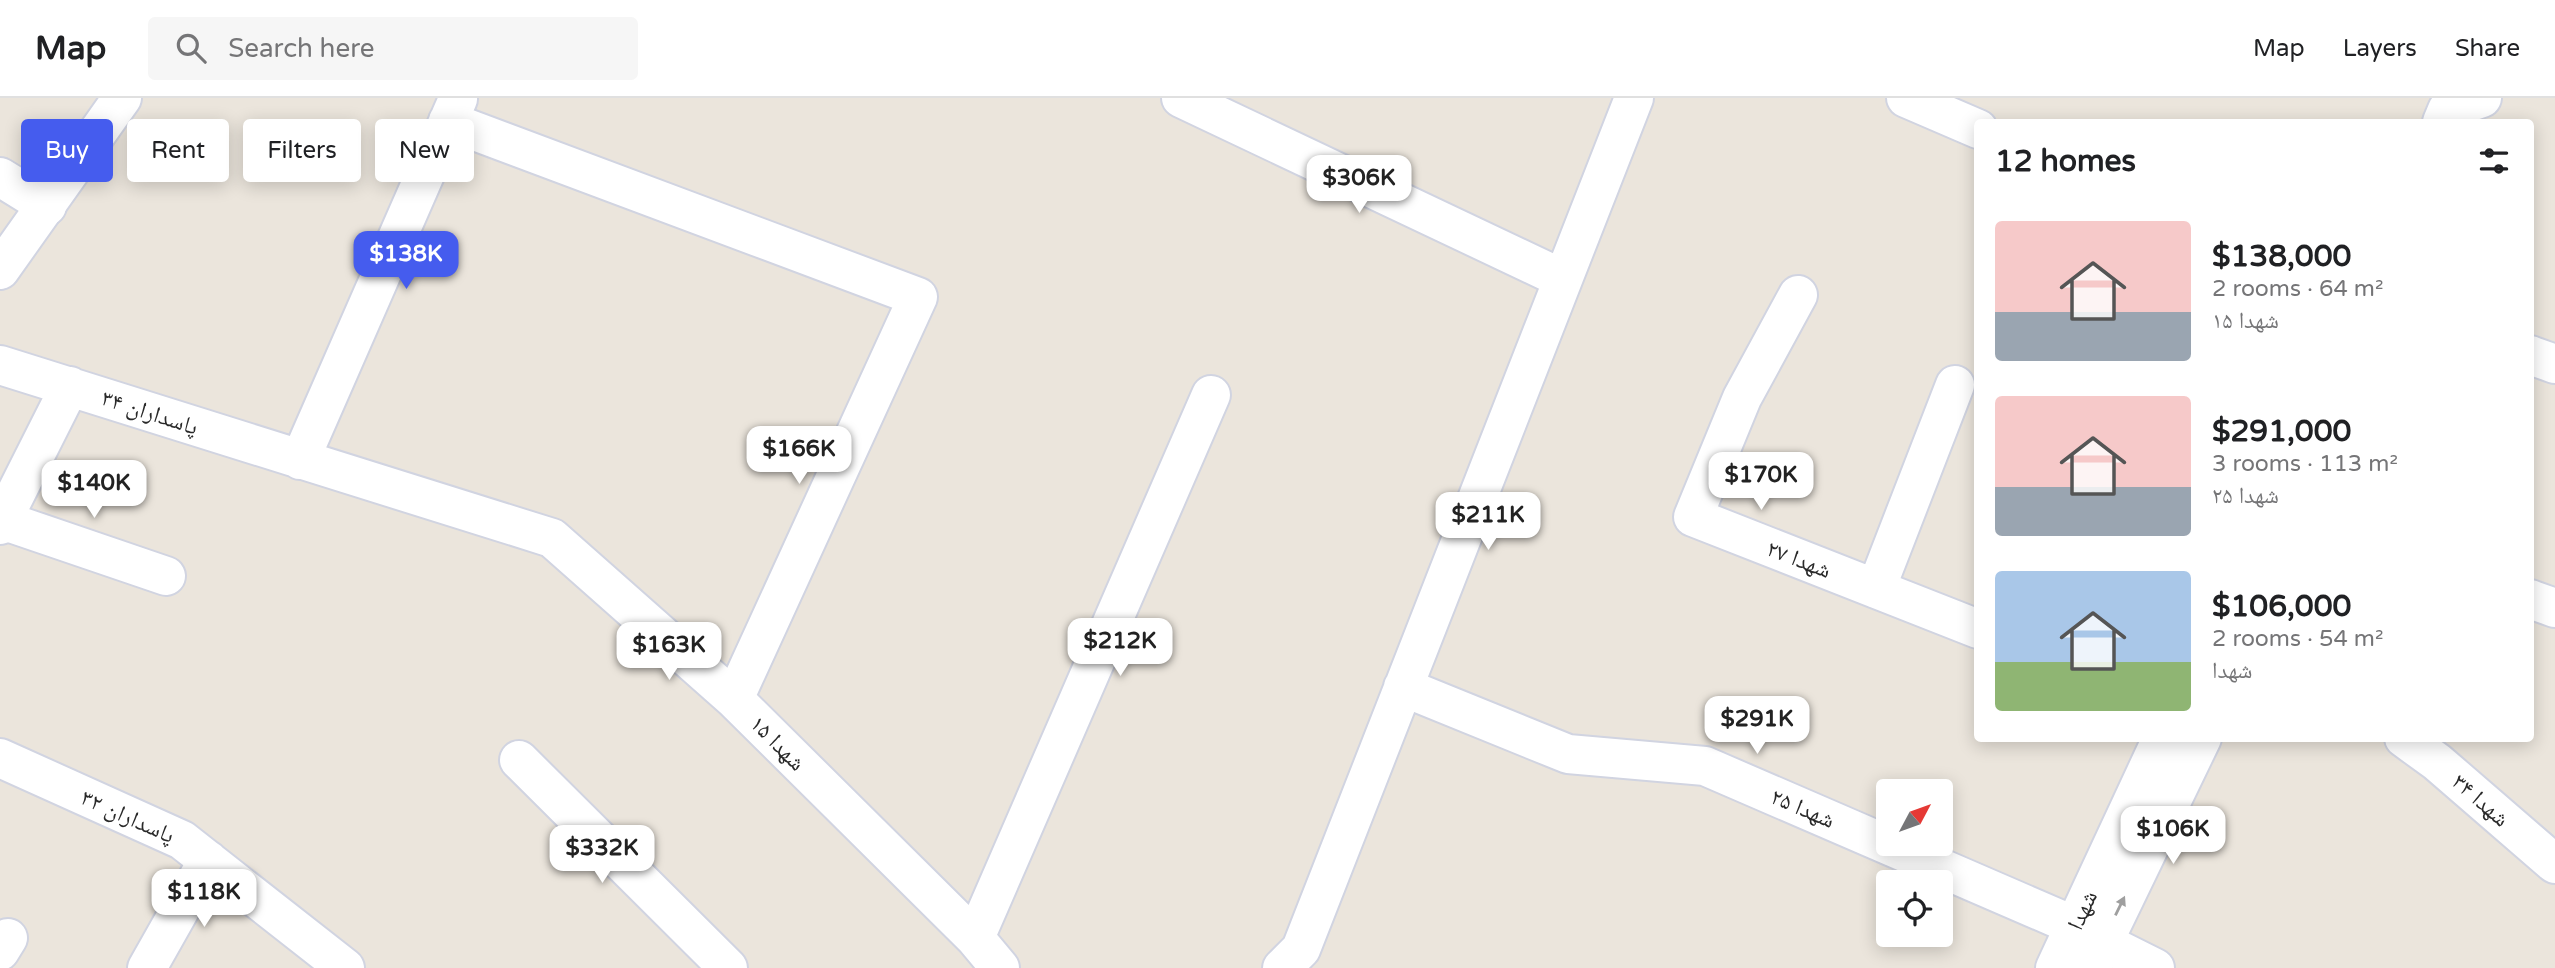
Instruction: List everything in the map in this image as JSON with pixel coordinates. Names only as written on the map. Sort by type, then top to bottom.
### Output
[{"type":"street","points":[[0,270],[122,98]]},
{"type":"street","points":[[1181,98],[1563,279]]},
{"type":"street","points":[[1302,962],[1403,687],[1634,98]]},
{"type":"street","points":[[2443,119],[2447,110],[2484,98],[2488,119]]},
{"type":"street","points":[[1912,99],[1974,127]]},
{"type":"street","points":[[300,460],[453,110],[918,297],[734,699]]},
{"type":"street","points":[[0,177],[47,206]]},
{"type":"street","name":"شهدا ۲۷","points":[[1798,295],[1742,398],[1693,517],[1974,627]]},
{"type":"street","points":[[2534,356],[2555,364]]},
{"type":"street","name":"پاسداران ۳۴","points":[[0,365],[300,460]]},
{"type":"street","points":[[1876,589],[1955,385]]},
{"type":"street","points":[[70,386],[1,523],[166,576]]},
{"type":"street","points":[[975,938],[1211,395]]},
{"type":"street","name":"شهدا ۱۵","points":[[300,460],[552,538],[734,699],[975,938],[1000,968]]},
{"type":"street","points":[[2534,600],[2555,608]]},
{"type":"street","name":"شهدا ۲۵","points":[[1403,687],[1568,754],[1705,766],[2089,945],[2155,968]]},
{"type":"street","name":"شهدا","points":[[2089,945],[2161,742]]},
{"type":"street","name":"شهدا","points":[[2055,968],[2089,945],[2200,742]]},
{"type":"street","name":"شهدا ۳۴","points":[[2410,742],[2437,762],[2555,864]]},
{"type":"street","name":"پاسداران ۳۲","points":[[0,758],[182,840],[345,968]]},
{"type":"street","points":[[519,760],[728,968]]},
{"type":"street","points":[[147,968],[208,860]]}]
